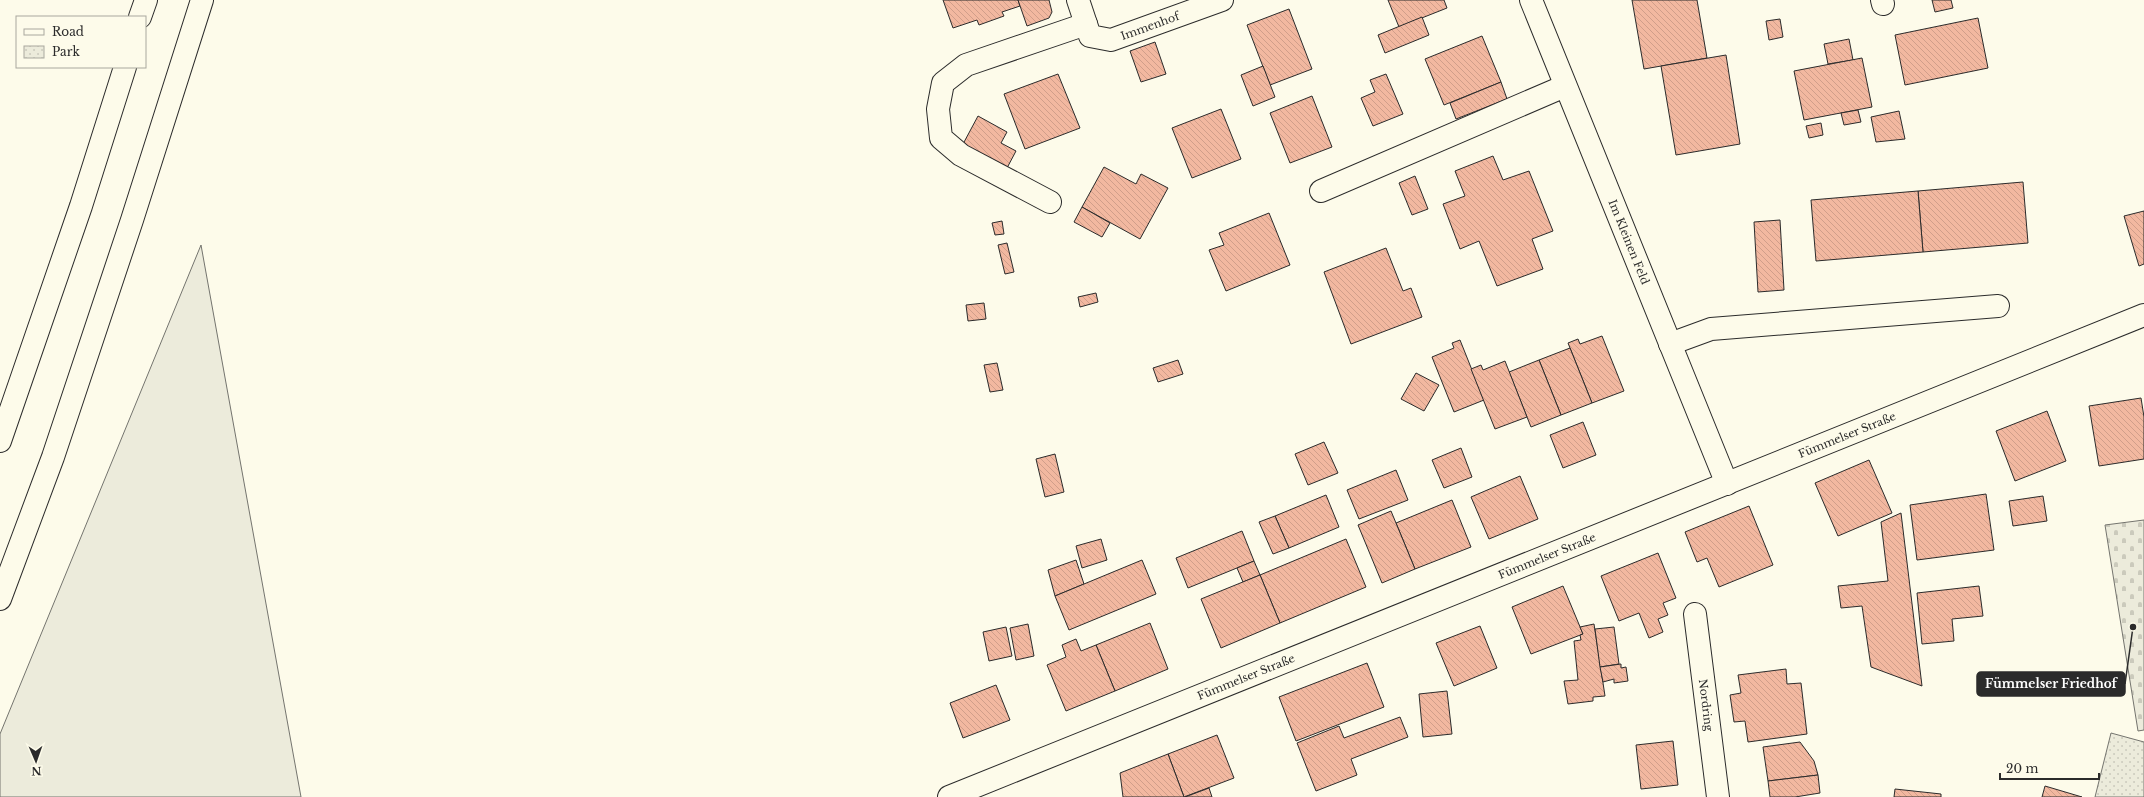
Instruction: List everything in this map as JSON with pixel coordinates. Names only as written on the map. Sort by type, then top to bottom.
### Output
[{"type":"main road","points":[[140,16],[146,0]]},
{"type":"main road","points":[[0,599],[56,450],[132,220],[202,0]]},
{"type":"main road","name":"Immenhof","points":[[1078,0],[1090,36],[1111,40],[1222,0]]},
{"type":"main road","name":"Im Kleinen Feld","points":[[1531,0],[1727,484]]},
{"type":"main road","points":[[1050,202],[961,155],[941,138],[938,109],[942,83],[966,65],[1086,24]]},
{"type":"main road","points":[[0,441],[81,206],[125,68]]},
{"type":"main road","points":[[1321,191],[1565,86]]},
{"type":"main road","points":[[1670,344],[1711,329],[1998,306]]},
{"type":"main road","name":"Fümmelser Straße","points":[[949,797],[2144,315]]},
{"type":"main road","name":"Nordring","points":[[1695,614],[1718,797]]},
{"type":"green space","points":[[201,245],[301,797],[0,797],[0,734]]},
{"type":"green space","points":[[2144,520],[2144,730],[2138,731],[2105,525]]},
{"type":"green space","points":[[2111,733],[2144,742],[2144,797],[2095,797]]},
{"type":"building","points":[[943,0],[1018,0],[1020,6],[1002,12],[1004,16],[979,25],[977,20],[953,28]]},
{"type":"building","points":[[1018,0],[1049,0],[1052,12],[1049,18],[1027,26]]},
{"type":"building","points":[[1388,0],[1444,0],[1447,8],[1399,27]]},
{"type":"building","points":[[1632,0],[1697,0],[1707,58],[1644,69]]},
{"type":"building","points":[[1932,0],[1951,0],[1953,8],[1935,12]]},
{"type":"building","points":[[1289,9],[1312,69],[1270,85],[1247,25]]},
{"type":"building","points":[[1422,17],[1429,35],[1385,53],[1378,35]]},
{"type":"building","points":[[1978,18],[1988,68],[1905,85],[1895,35]]},
{"type":"building","points":[[1780,19],[1783,37],[1769,40],[1766,21]]},
{"type":"building","points":[[1482,36],[1501,82],[1444,105],[1425,59]]},
{"type":"building","points":[[1849,39],[1853,60],[1828,64],[1824,44]]},
{"type":"building","points":[[1155,42],[1166,74],[1141,82],[1130,51]]},
{"type":"building","points":[[1726,55],[1740,144],[1676,155],[1661,66]]},
{"type":"building","points":[[1862,58],[1872,107],[1804,120],[1794,71]]},
{"type":"building","points":[[1263,66],[1275,97],[1253,106],[1241,75]]},
{"type":"building","points":[[1058,74],[1080,128],[1025,149],[1004,94]]},
{"type":"building","points":[[1386,74],[1403,114],[1373,126],[1361,98],[1375,92],[1370,80]]},
{"type":"building","points":[[1501,82],[1507,99],[1456,119],[1450,103]]},
{"type":"building","points":[[1312,96],[1332,147],[1290,163],[1270,113]]},
{"type":"building","points":[[1221,109],[1241,159],[1192,178],[1172,128]]},
{"type":"building","points":[[1858,110],[1861,122],[1844,125],[1841,113]]},
{"type":"building","points":[[1899,111],[1905,139],[1876,142],[1871,117]]},
{"type":"building","points":[[978,116],[1007,132],[1001,143],[1016,151],[1007,168],[963,144]]},
{"type":"building","points":[[1821,123],[1823,135],[1809,138],[1806,126]]},
{"type":"building","points":[[1493,156],[1503,180],[1529,171],[1553,231],[1532,239],[1543,269],[1497,286],[1479,241],[1460,249],[1443,204],[1465,196],[1455,171]]},
{"type":"building","points":[[1104,167],[1136,184],[1141,174],[1168,188],[1140,239],[1082,207]]},
{"type":"building","points":[[1415,176],[1428,209],[1412,215],[1399,183]]},
{"type":"building","points":[[2023,182],[2028,243],[1923,252],[1918,191]]},
{"type":"building","points":[[1918,191],[1923,252],[1816,261],[1811,200]]},
{"type":"building","points":[[1082,207],[1110,223],[1102,237],[1074,222]]},
{"type":"building","points":[[2144,211],[2144,264],[2139,266],[2124,216]]},
{"type":"building","points":[[1269,213],[1290,265],[1226,291],[1209,250],[1224,245],[1219,233]]},
{"type":"building","points":[[1780,220],[1784,290],[1758,292],[1754,222]]},
{"type":"building","points":[[1002,221],[1004,234],[995,235],[992,223]]},
{"type":"building","points":[[1007,243],[1014,272],[1005,274],[998,245]]},
{"type":"building","points":[[1386,248],[1403,291],[1411,288],[1422,317],[1351,344],[1324,272]]},
{"type":"building","points":[[1096,293],[1098,302],[1080,307],[1078,297]]},
{"type":"building","points":[[984,303],[986,319],[968,321],[966,305]]},
{"type":"building","points":[[1602,336],[1624,391],[1592,403],[1568,343],[1578,339],[1580,344]]},
{"type":"building","points":[[1460,340],[1484,400],[1454,412],[1432,357],[1454,348],[1452,343]]},
{"type":"building","points":[[1570,348],[1592,403],[1561,415],[1539,360]]},
{"type":"building","points":[[1178,360],[1183,374],[1158,382],[1153,368]]},
{"type":"building","points":[[1539,360],[1561,415],[1531,427],[1509,372]]},
{"type":"building","points":[[1505,361],[1527,417],[1495,429],[1471,369],[1481,365],[1483,370]]},
{"type":"building","points":[[997,363],[1003,390],[990,392],[984,365]]},
{"type":"building","points":[[1416,373],[1439,385],[1424,411],[1401,399]]},
{"type":"building","points":[[2141,398],[2144,417],[2144,459],[2099,466],[2089,406]]},
{"type":"building","points":[[2047,411],[2066,461],[2015,481],[1996,431]]},
{"type":"building","points":[[1583,422],[1596,455],[1563,468],[1550,435]]},
{"type":"building","points":[[1324,442],[1338,473],[1308,485],[1295,454]]},
{"type":"building","points":[[1461,448],[1472,477],[1444,488],[1432,460]]},
{"type":"building","points":[[1055,454],[1064,492],[1045,497],[1036,459]]},
{"type":"building","points":[[1869,460],[1892,513],[1838,536],[1815,483]]},
{"type":"building","points":[[1396,470],[1408,500],[1359,519],[1347,490]]},
{"type":"building","points":[[1520,476],[1538,519],[1489,539],[1471,497]]},
{"type":"building","points":[[1986,494],[1994,550],[1917,560],[1910,505]]},
{"type":"building","points":[[1326,495],[1339,527],[1289,548],[1275,516]]},
{"type":"building","points":[[2043,496],[2047,521],[2013,526],[2009,501]]},
{"type":"building","points":[[1452,500],[1471,547],[1415,569],[1396,523]]},
{"type":"building","points":[[1749,506],[1773,565],[1719,587],[1707,558],[1697,562],[1685,532]]},
{"type":"building","points":[[1391,511],[1415,569],[1382,583],[1358,525]]},
{"type":"building","points":[[1901,513],[1922,686],[1871,667],[1862,606],[1841,608],[1838,586],[1888,581],[1881,522]]},
{"type":"building","points":[[1275,516],[1289,548],[1273,554],[1259,522]]},
{"type":"building","points":[[1242,531],[1254,561],[1188,588],[1176,558]]},
{"type":"building","points":[[1101,539],[1107,560],[1082,568],[1076,546]]},
{"type":"building","points":[[1346,539],[1366,587],[1280,623],[1260,575]]},
{"type":"building","points":[[1658,553],[1676,598],[1663,603],[1668,615],[1658,619],[1663,632],[1649,638],[1639,613],[1619,621],[1601,576]]},
{"type":"building","points":[[1076,560],[1084,584],[1055,596],[1048,570]]},
{"type":"building","points":[[1142,560],[1156,594],[1069,630],[1055,596]]},
{"type":"building","points":[[1254,561],[1260,575],[1243,582],[1237,568]]},
{"type":"building","points":[[1260,575],[1280,623],[1221,648],[1201,599]]},
{"type":"building","points":[[1563,586],[1583,634],[1531,654],[1512,607]]},
{"type":"building","points":[[1979,586],[1983,616],[1952,619],[1954,641],[1922,644],[1917,593]]},
{"type":"building","points":[[1150,623],[1168,669],[1115,691],[1096,645]]},
{"type":"building","points":[[1028,624],[1034,656],[1016,660],[1010,628]]},
{"type":"building","points":[[1594,624],[1605,696],[1593,697],[1593,701],[1568,704],[1564,681],[1578,680],[1574,641],[1581,640],[1580,635],[1583,634],[1580,627]]},
{"type":"building","points":[[1480,626],[1497,668],[1454,686],[1436,643]]},
{"type":"building","points":[[1006,627],[1012,656],[989,661],[983,632]]},
{"type":"building","points":[[1614,627],[1619,664],[1600,667],[1595,629]]},
{"type":"building","points":[[1076,639],[1081,651],[1096,645],[1115,691],[1066,711],[1047,665],[1066,657],[1062,645]]},
{"type":"building","points":[[1367,663],[1384,707],[1296,741],[1279,697]]},
{"type":"building","points":[[1621,664],[1621,668],[1626,667],[1628,681],[1614,683],[1614,679],[1603,682],[1600,667]]},
{"type":"building","points":[[1786,669],[1787,684],[1801,683],[1807,734],[1748,742],[1745,721],[1734,722],[1730,695],[1741,693],[1738,675]]},
{"type":"building","points":[[996,685],[1010,720],[963,738],[950,703]]},
{"type":"building","points":[[1447,691],[1452,734],[1423,737],[1419,694]]},
{"type":"building","points":[[1400,717],[1408,737],[1351,759],[1357,775],[1316,791],[1297,743],[1339,726],[1344,738]]},
{"type":"building","points":[[1217,735],[1234,778],[1184,797],[1168,754]]},
{"type":"building","points":[[1673,741],[1678,785],[1641,789],[1636,745]]},
{"type":"building","points":[[1800,742],[1814,761],[1818,775],[1768,781],[1763,747]]},
{"type":"building","points":[[1168,754],[1184,797],[1123,797],[1120,773]]},
{"type":"building","points":[[1818,775],[1820,793],[1795,797],[1770,797],[1768,781]]},
{"type":"building","points":[[2045,786],[2082,797],[2042,797]]},
{"type":"building","points":[[1209,788],[1212,797],[1185,797]]},
{"type":"building","points":[[1895,789],[1941,794],[1941,797],[1894,797]]},
{"type":"place","name":"Fümmelser Friedhof","points":[[2133,627]]}]
